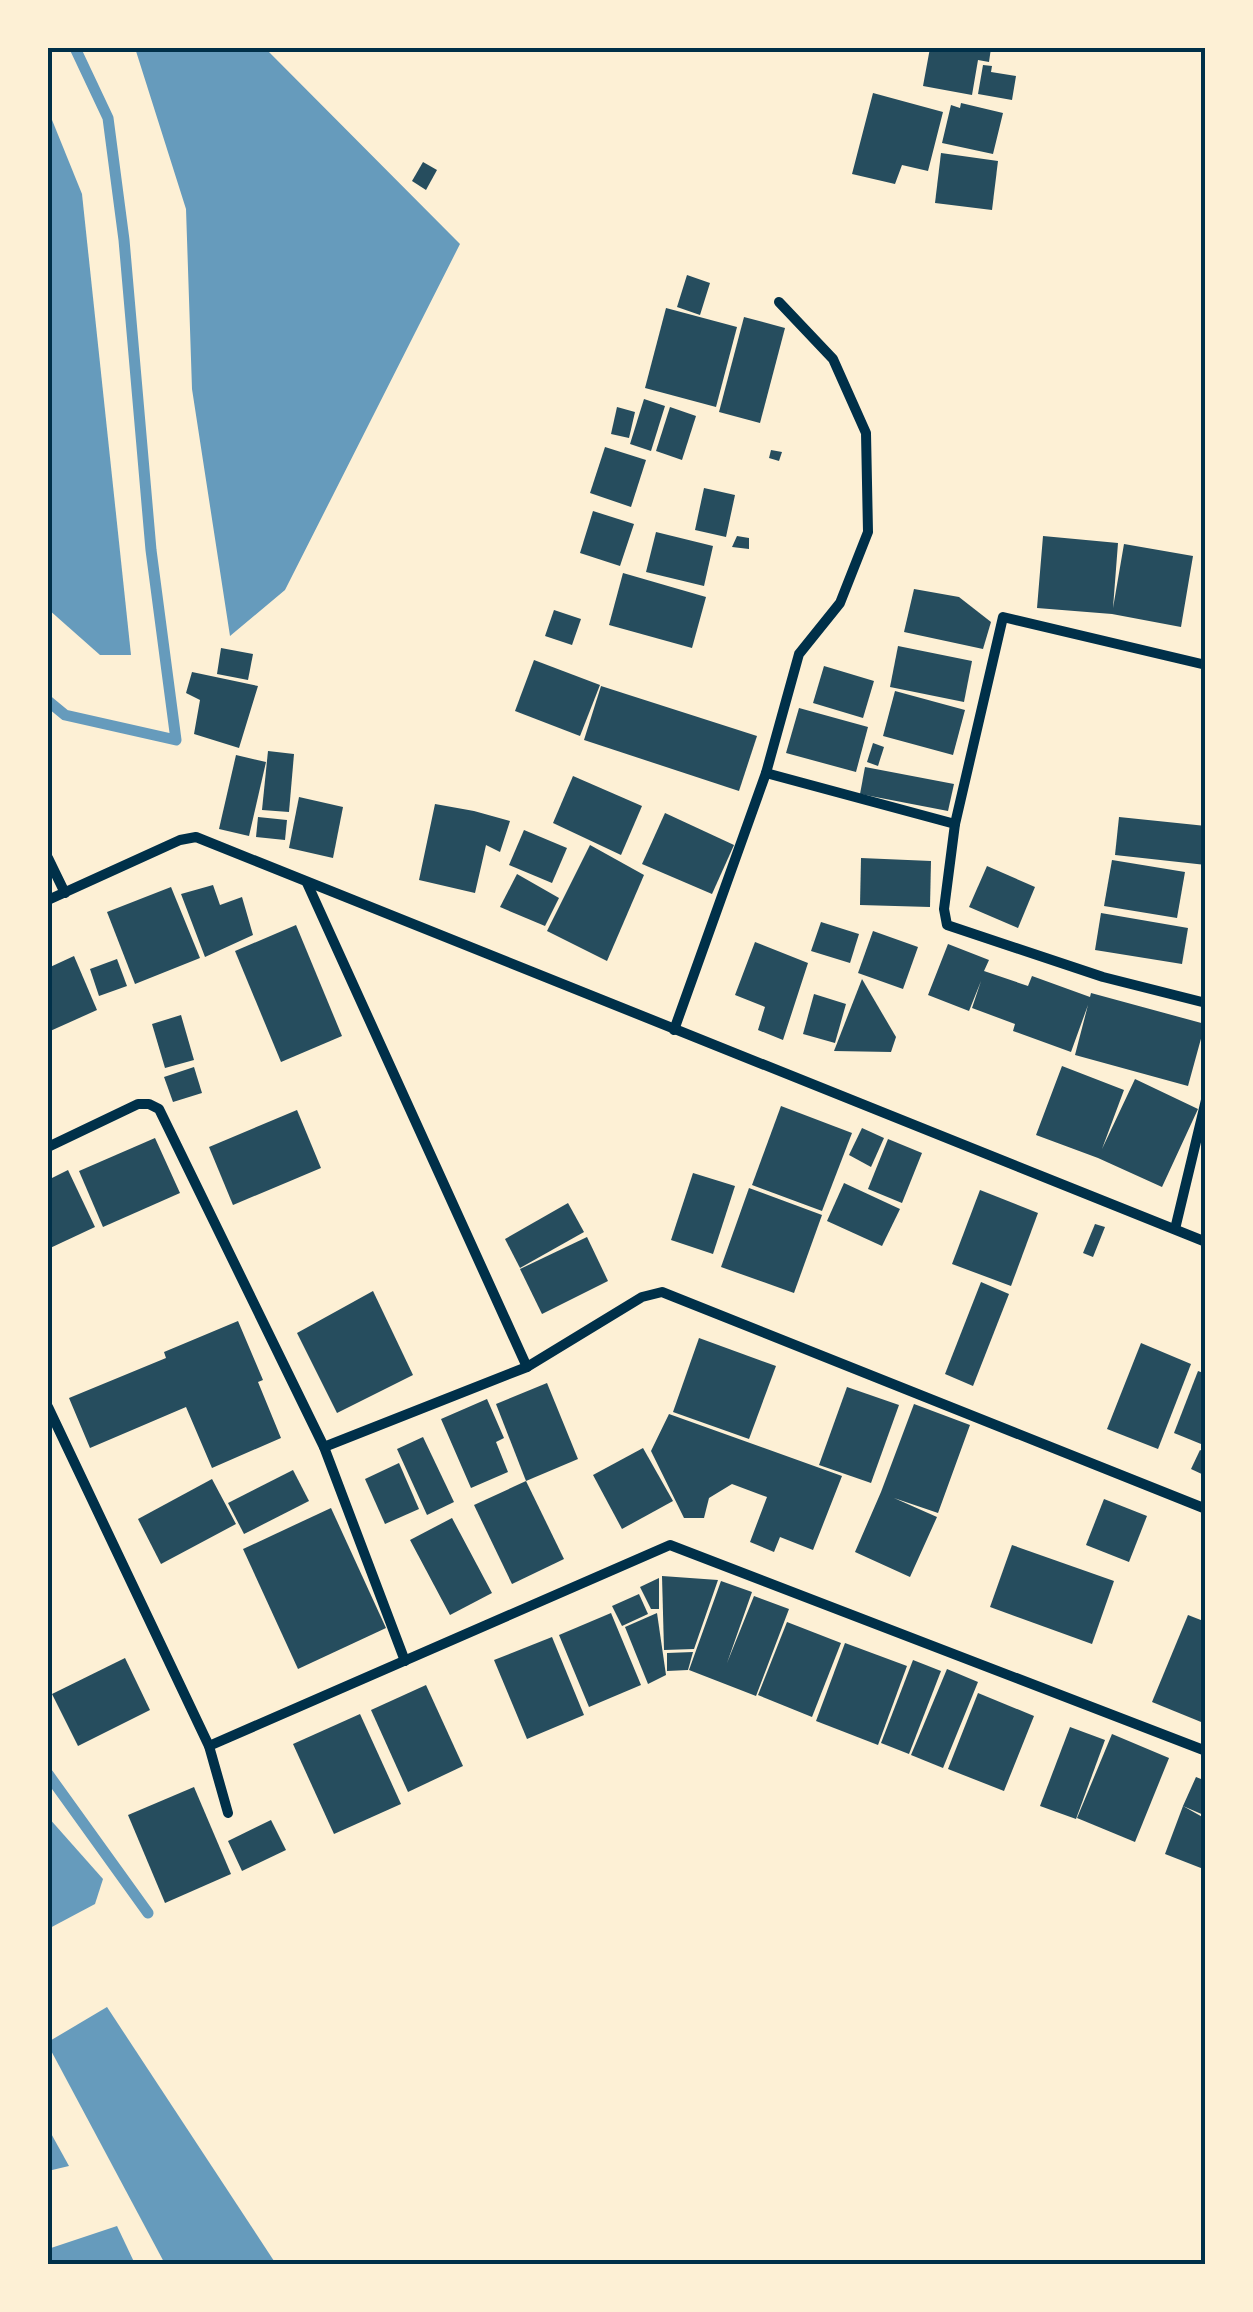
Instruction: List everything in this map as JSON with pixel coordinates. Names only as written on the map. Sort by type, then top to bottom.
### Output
[{"type":"street","points":[[674,1030],[766,774],[799,654],[840,603],[868,532],[866,433],[833,359],[778,302]]},
{"type":"street","points":[[1206,665],[1003,618],[955,824],[944,909],[947,925],[1103,977],[1206,1004]]},
{"type":"street","points":[[766,774],[955,824]]},
{"type":"street","points":[[48,900],[180,840],[196,837],[1206,1242]]},
{"type":"street","points":[[48,858],[65,893]]},
{"type":"street","points":[[307,883],[526,1367]]},
{"type":"street","points":[[1176,1229],[1206,1100]]},
{"type":"street","points":[[48,1147],[138,1104],[159,1108],[324,1447],[405,1661]]},
{"type":"street","points":[[324,1447],[526,1367],[642,1297],[662,1292],[1206,1509]]},
{"type":"street","points":[[48,1407],[210,1746],[228,1813]]},
{"type":"street","points":[[210,1746],[670,1545],[1206,1751]]},
{"type":"water","points":[[135,48],[265,48],[460,244],[285,590],[230,636],[192,389],[186,209]]},
{"type":"water","points":[[48,110],[82,194],[131,655],[100,655],[48,609]]},
{"type":"water","points":[[48,1817],[103,1879],[95,1904],[48,1929]]},
{"type":"water","points":[[107,2007],[276,2264],[165,2264],[48,2045]]},
{"type":"water","points":[[48,2128],[69,2166],[48,2171]]},
{"type":"water","points":[[117,2226],[135,2264],[48,2264],[48,2249]]},
{"type":"building","points":[[930,48],[991,48],[989,62],[978,60],[972,95],[923,86]]},
{"type":"building","points":[[983,65],[992,66],[991,72],[1016,76],[1012,100],[978,94]]},
{"type":"building","points":[[873,93],[943,112],[928,171],[902,165],[895,184],[852,174]]},
{"type":"building","points":[[961,103],[1003,113],[993,154],[942,143],[951,105],[960,108]]},
{"type":"building","points":[[941,153],[998,161],[992,210],[935,203]]},
{"type":"building","points":[[423,162],[437,170],[426,190],[412,181]]},
{"type":"building","points":[[687,275],[710,283],[700,315],[677,307]]},
{"type":"building","points":[[666,308],[737,327],[716,407],[645,388]]},
{"type":"building","points":[[744,317],[785,328],[760,423],[719,412]]},
{"type":"building","points":[[644,399],[665,406],[651,451],[630,444]]},
{"type":"building","points":[[617,407],[635,412],[629,438],[611,434]]},
{"type":"building","points":[[670,407],[696,416],[682,460],[656,451]]},
{"type":"building","points":[[605,447],[646,460],[631,507],[590,493]]},
{"type":"building","points":[[771,450],[782,452],[779,461],[769,458]]},
{"type":"building","points":[[704,488],[735,495],[726,537],[695,530]]},
{"type":"building","points":[[593,511],[634,524],[620,566],[580,553]]},
{"type":"building","points":[[656,532],[713,546],[704,586],[646,572]]},
{"type":"building","points":[[737,536],[749,538],[749,549],[732,547]]},
{"type":"building","points":[[1043,536],[1118,543],[1113,608],[1124,544],[1193,556],[1181,627],[1112,614],[1037,608]]},
{"type":"building","points":[[623,573],[706,597],[692,648],[609,625]]},
{"type":"building","points":[[914,589],[959,597],[991,622],[983,649],[904,632]]},
{"type":"building","points":[[554,610],[581,619],[572,645],[545,636]]},
{"type":"building","points":[[898,646],[972,661],[964,702],[890,687]]},
{"type":"building","points":[[221,648],[253,654],[248,680],[217,674]]},
{"type":"building","points":[[534,660],[600,685],[580,736],[515,711]]},
{"type":"building","points":[[824,666],[874,681],[863,718],[813,703]]},
{"type":"building","points":[[192,672],[258,686],[239,748],[194,734],[200,700],[186,693]]},
{"type":"building","points":[[601,686],[757,736],[739,791],[584,740]]},
{"type":"building","points":[[895,691],[965,710],[953,755],[883,736]]},
{"type":"building","points":[[799,708],[868,727],[856,772],[786,753]]},
{"type":"building","points":[[873,743],[884,747],[878,766],[867,762]]},
{"type":"building","points":[[268,751],[294,754],[289,812],[262,810]]},
{"type":"building","points":[[236,755],[266,762],[249,836],[219,829]]},
{"type":"building","points":[[865,767],[954,784],[948,811],[860,794]]},
{"type":"building","points":[[573,776],[642,806],[621,855],[553,823]]},
{"type":"building","points":[[299,797],[343,807],[333,858],[289,848]]},
{"type":"building","points":[[435,804],[510,821],[500,852],[486,845],[475,893],[419,880]]},
{"type":"building","points":[[665,813],[734,845],[712,894],[642,864]]},
{"type":"building","points":[[258,817],[287,820],[285,840],[256,837]]},
{"type":"building","points":[[1119,817],[1206,826],[1206,865],[1115,855]]},
{"type":"building","points":[[524,830],[567,848],[552,883],[509,865]]},
{"type":"building","points":[[590,845],[644,875],[607,961],[547,931]]},
{"type":"building","points":[[861,858],[931,861],[930,907],[860,905]]},
{"type":"building","points":[[1112,860],[1185,872],[1177,918],[1104,906]]},
{"type":"building","points":[[987,866],[1035,887],[1018,928],[969,907]]},
{"type":"building","points":[[517,874],[559,898],[545,926],[500,907]]},
{"type":"building","points":[[213,885],[220,905],[242,897],[253,935],[205,957],[181,894]]},
{"type":"building","points":[[171,887],[200,958],[135,984],[107,912]]},
{"type":"building","points":[[1101,913],[1188,928],[1182,964],[1095,950]]},
{"type":"building","points":[[821,922],[859,934],[850,963],[811,951]]},
{"type":"building","points":[[296,925],[342,1036],[281,1062],[235,951]]},
{"type":"building","points":[[873,931],[918,947],[903,989],[858,973]]},
{"type":"building","points":[[755,942],[808,963],[783,1040],[758,1030],[765,1007],[735,995]]},
{"type":"building","points":[[948,944],[989,960],[984,971],[1028,986],[1032,976],[1090,997],[1091,993],[1205,1024],[1188,1086],[1075,1055],[1088,1005],[1071,1052],[1013,1031],[1015,1024],[972,1008],[981,981],[969,1011],[928,995]]},
{"type":"building","points":[[74,956],[97,1010],[48,1032],[48,968]]},
{"type":"building","points":[[117,959],[127,986],[99,996],[90,969]]},
{"type":"building","points":[[862,979],[896,1037],[891,1052],[834,1051]]},
{"type":"building","points":[[814,994],[846,1004],[835,1043],[803,1034]]},
{"type":"building","points":[[181,1015],[194,1060],[165,1068],[152,1024]]},
{"type":"building","points":[[1062,1066],[1124,1090],[1102,1149],[1135,1079],[1198,1109],[1162,1187],[1036,1135]]},
{"type":"building","points":[[194,1067],[202,1093],[173,1102],[164,1077]]},
{"type":"building","points":[[781,1106],[852,1133],[822,1211],[752,1185]]},
{"type":"building","points":[[297,1110],[321,1168],[233,1205],[209,1147]]},
{"type":"building","points":[[862,1128],[884,1138],[871,1167],[849,1155]]},
{"type":"building","points":[[155,1138],[180,1193],[103,1227],[79,1171]]},
{"type":"building","points":[[888,1139],[922,1153],[902,1203],[868,1189]]},
{"type":"building","points":[[68,1170],[95,1227],[48,1249],[48,1180]]},
{"type":"building","points":[[693,1173],[735,1186],[713,1254],[671,1240]]},
{"type":"building","points":[[844,1183],[900,1209],[882,1246],[827,1221]]},
{"type":"building","points":[[749,1188],[822,1215],[794,1293],[721,1267]]},
{"type":"building","points":[[980,1190],[1038,1213],[1011,1286],[952,1264]]},
{"type":"building","points":[[568,1203],[584,1232],[520,1268],[505,1239]]},
{"type":"building","points":[[1095,1224],[1105,1227],[1093,1257],[1083,1253]]},
{"type":"building","points":[[587,1237],[608,1281],[542,1314],[520,1269]]},
{"type":"building","points":[[981,1282],[1009,1294],[973,1386],[945,1374]]},
{"type":"building","points":[[373,1291],[413,1375],[337,1413],[297,1333]]},
{"type":"building","points":[[238,1321],[263,1380],[258,1382],[281,1438],[212,1468],[186,1407],[90,1448],[69,1398],[166,1358],[164,1352]]},
{"type":"building","points":[[699,1338],[776,1366],[749,1439],[673,1412]]},
{"type":"building","points":[[1141,1343],[1191,1364],[1158,1449],[1107,1429]]},
{"type":"building","points":[[1198,1371],[1206,1374],[1206,1446],[1174,1433]]},
{"type":"building","points":[[547,1383],[578,1459],[526,1481],[496,1404]]},
{"type":"building","points":[[847,1387],[899,1405],[871,1483],[819,1465]]},
{"type":"building","points":[[487,1399],[504,1438],[496,1442],[508,1472],[471,1488],[441,1419]]},
{"type":"building","points":[[914,1404],[970,1425],[938,1513],[894,1498],[937,1517],[910,1577],[855,1552]]},
{"type":"building","points":[[669,1414],[842,1476],[813,1550],[780,1537],[774,1552],[750,1542],[767,1497],[732,1484],[709,1498],[704,1518],[684,1518],[651,1451]]},
{"type":"building","points":[[423,1437],[454,1502],[427,1515],[397,1449]]},
{"type":"building","points":[[643,1448],[673,1501],[622,1529],[593,1475]]},
{"type":"building","points":[[1200,1450],[1206,1453],[1206,1476],[1191,1469]]},
{"type":"building","points":[[399,1463],[419,1509],[385,1524],[365,1479]]},
{"type":"building","points":[[293,1470],[309,1501],[244,1534],[228,1503]]},
{"type":"building","points":[[212,1479],[236,1524],[161,1564],[138,1519]]},
{"type":"building","points":[[526,1481],[564,1559],[512,1584],[474,1505]]},
{"type":"building","points":[[1104,1499],[1147,1516],[1129,1562],[1086,1545]]},
{"type":"building","points":[[331,1508],[386,1628],[298,1669],[243,1549]]},
{"type":"building","points":[[452,1518],[492,1593],[450,1615],[410,1540]]},
{"type":"building","points":[[1012,1545],[1114,1581],[1092,1644],[990,1607]]},
{"type":"building","points":[[662,1576],[718,1580],[694,1649],[664,1650]]},
{"type":"building","points":[[659,1578],[659,1609],[651,1609],[640,1587]]},
{"type":"building","points":[[721,1581],[752,1592],[727,1663],[754,1596],[789,1609],[756,1696],[689,1670]]},
{"type":"building","points":[[639,1594],[648,1614],[622,1626],[612,1606]]},
{"type":"building","points":[[611,1613],[641,1685],[589,1707],[559,1635]]},
{"type":"building","points":[[657,1613],[666,1675],[648,1684],[625,1627]]},
{"type":"building","points":[[1188,1615],[1206,1622],[1206,1724],[1152,1702]]},
{"type":"building","points":[[787,1622],[841,1643],[812,1717],[758,1695]]},
{"type":"building","points":[[552,1637],[584,1715],[527,1739],[494,1660]]},
{"type":"building","points":[[845,1643],[907,1666],[878,1745],[816,1721]]},
{"type":"building","points":[[693,1652],[688,1670],[667,1671],[667,1653]]},
{"type":"building","points":[[125,1658],[150,1710],[78,1746],[52,1694]]},
{"type":"building","points":[[913,1660],[941,1671],[909,1754],[881,1743]]},
{"type":"building","points":[[947,1669],[978,1682],[943,1768],[911,1755]]},
{"type":"building","points":[[426,1685],[463,1766],[408,1792],[371,1710]]},
{"type":"building","points":[[978,1693],[1034,1716],[1004,1791],[948,1769]]},
{"type":"building","points":[[360,1714],[401,1804],[334,1834],[293,1744]]},
{"type":"building","points":[[1070,1727],[1105,1740],[1076,1819],[1040,1806]]},
{"type":"building","points":[[1112,1734],[1169,1758],[1135,1842],[1077,1818]]},
{"type":"building","points":[[1196,1777],[1206,1781],[1206,1816],[1183,1806]]},
{"type":"building","points":[[194,1787],[231,1874],[165,1903],[128,1815]]},
{"type":"building","points":[[1183,1806],[1206,1819],[1206,1870],[1165,1854]]},
{"type":"building","points":[[271,1820],[286,1850],[242,1871],[228,1841]]},
{"type":"waterway","points":[[48,701],[65,715],[176,740],[151,550],[124,240],[108,118],[75,48]]},
{"type":"waterway","points":[[48,1774],[148,1913]]}]
